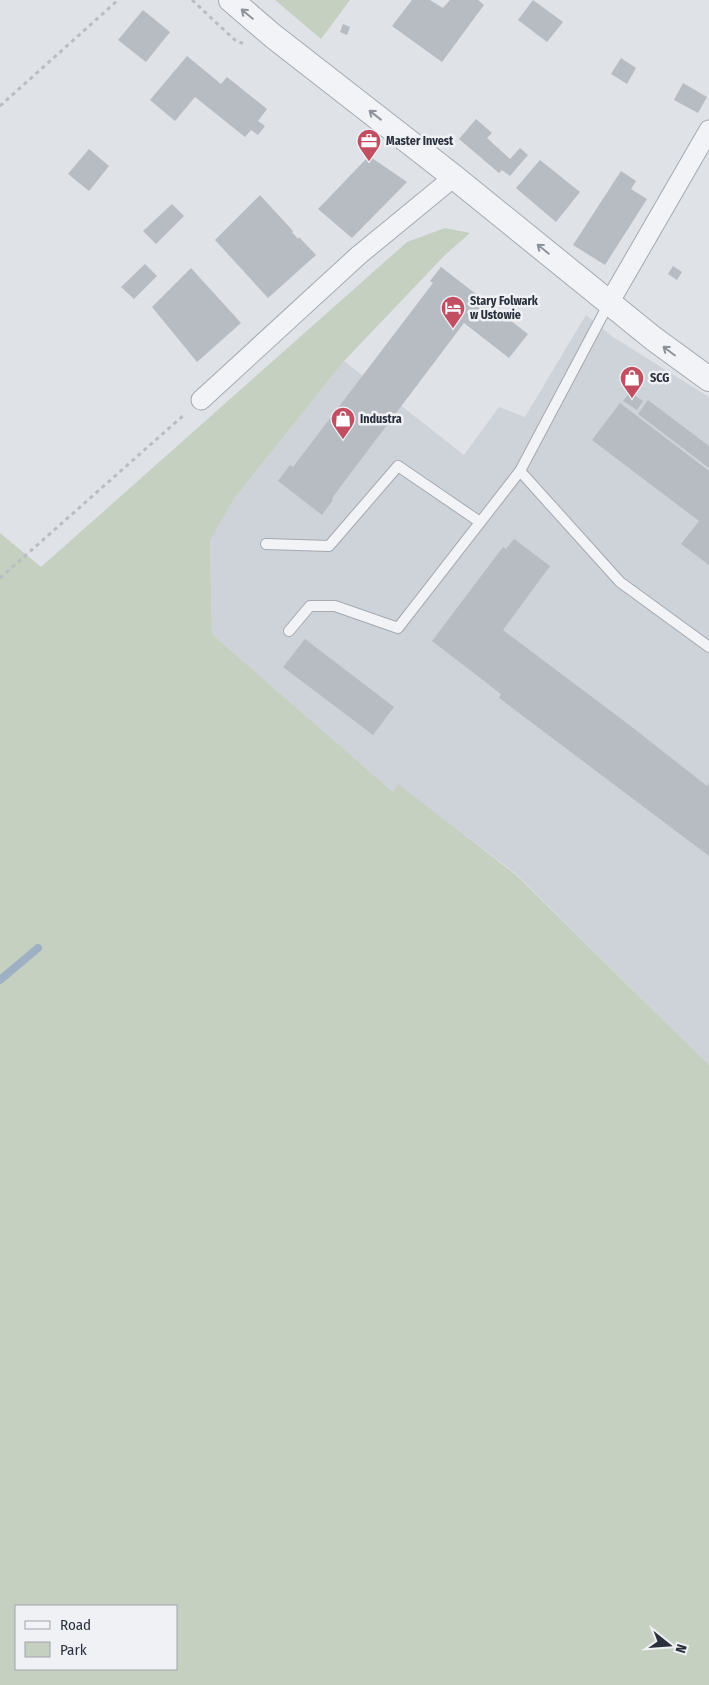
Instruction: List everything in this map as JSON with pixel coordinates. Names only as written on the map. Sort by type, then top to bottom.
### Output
[{"type":"street","points":[[231,0],[273,36],[454,177],[654,340],[709,380]]},
{"type":"street","points":[[609,303],[709,130]]},
{"type":"street","points":[[201,400],[359,255],[454,177]]},
{"type":"lane","points":[[289,631],[310,606],[334,606],[398,628],[520,471],[609,303]]},
{"type":"lane","points":[[266,544],[328,546],[398,466],[480,522]]},
{"type":"lane","points":[[520,471],[620,582],[709,647]]},
{"type":"path","points":[[0,106],[118,0]]},
{"type":"path","points":[[0,578],[201,400]]},
{"type":"shaded area","points":[[586,315],[613,337],[709,397],[709,1065],[515,873],[398,785],[393,792],[212,634],[210,539],[233,500],[344,361],[464,455],[499,407],[525,417]]},
{"type":"green space","points":[[275,0],[350,0],[321,39]]},
{"type":"green space","points":[[445,228],[470,233],[445,255],[344,361],[233,500],[210,540],[212,634],[393,792],[398,784],[515,874],[709,1065],[709,1685],[0,1685],[0,533],[41,567],[407,242]]},
{"type":"building","points":[[412,0],[430,0],[443,8],[450,0],[478,0],[484,5],[442,62],[392,26]]},
{"type":"building","points":[[533,0],[563,22],[547,42],[518,20]]},
{"type":"building","points":[[143,10],[170,32],[146,62],[118,40]]},
{"type":"building","points":[[343,24],[350,27],[347,35],[340,32]]},
{"type":"building","points":[[187,56],[221,84],[227,77],[267,109],[258,121],[265,126],[258,135],[251,130],[245,137],[195,97],[175,121],[150,100]]},
{"type":"building","points":[[621,58],[636,68],[627,84],[611,74]]},
{"type":"building","points":[[683,83],[707,97],[698,113],[674,100]]},
{"type":"building","points":[[476,119],[492,133],[487,138],[510,159],[520,148],[528,155],[510,176],[502,170],[499,173],[459,139]]},
{"type":"building","points":[[89,149],[109,166],[89,191],[68,174]]},
{"type":"building","points":[[369,156],[407,182],[352,238],[318,209]]},
{"type":"building","points":[[540,160],[580,192],[556,222],[516,188]]},
{"type":"building","points":[[621,171],[636,181],[631,189],[647,199],[605,265],[573,245]]},
{"type":"building","points":[[260,195],[298,239],[299,237],[316,255],[268,298],[215,240]]},
{"type":"building","points":[[172,204],[184,216],[156,244],[143,231]]},
{"type":"building","points":[[145,264],[157,276],[134,299],[121,287]]},
{"type":"building","points":[[673,266],[682,272],[677,280],[668,274]]},
{"type":"building","points":[[441,267],[528,334],[509,358],[464,323],[332,498],[333,500],[322,515],[278,481],[290,465],[293,467],[433,283],[430,281]]},
{"type":"building","points":[[191,268],[241,323],[197,362],[152,307]]},
{"type":"building","points":[[630,392],[643,401],[637,410],[623,401]]},
{"type":"building","points":[[648,400],[709,446],[709,468],[638,414]]},
{"type":"building","points":[[620,403],[709,471],[709,565],[681,544],[699,521],[592,440]]},
{"type":"building","points":[[514,539],[550,566],[503,630],[707,786],[709,783],[709,856],[499,698],[501,694],[432,641],[503,547],[506,549]]},
{"type":"building","points":[[305,639],[394,707],[373,735],[283,667]]},
{"type":"waterway","points":[[0,980],[38,948]]},
{"type":"place","name":"Master Invest","points":[[369,162]]},
{"type":"place","name":"Stary Folwark w Ustowie","points":[[453,329]]},
{"type":"place","name":"SCG","points":[[632,399]]},
{"type":"place","name":"Industra","points":[[343,440]]}]
